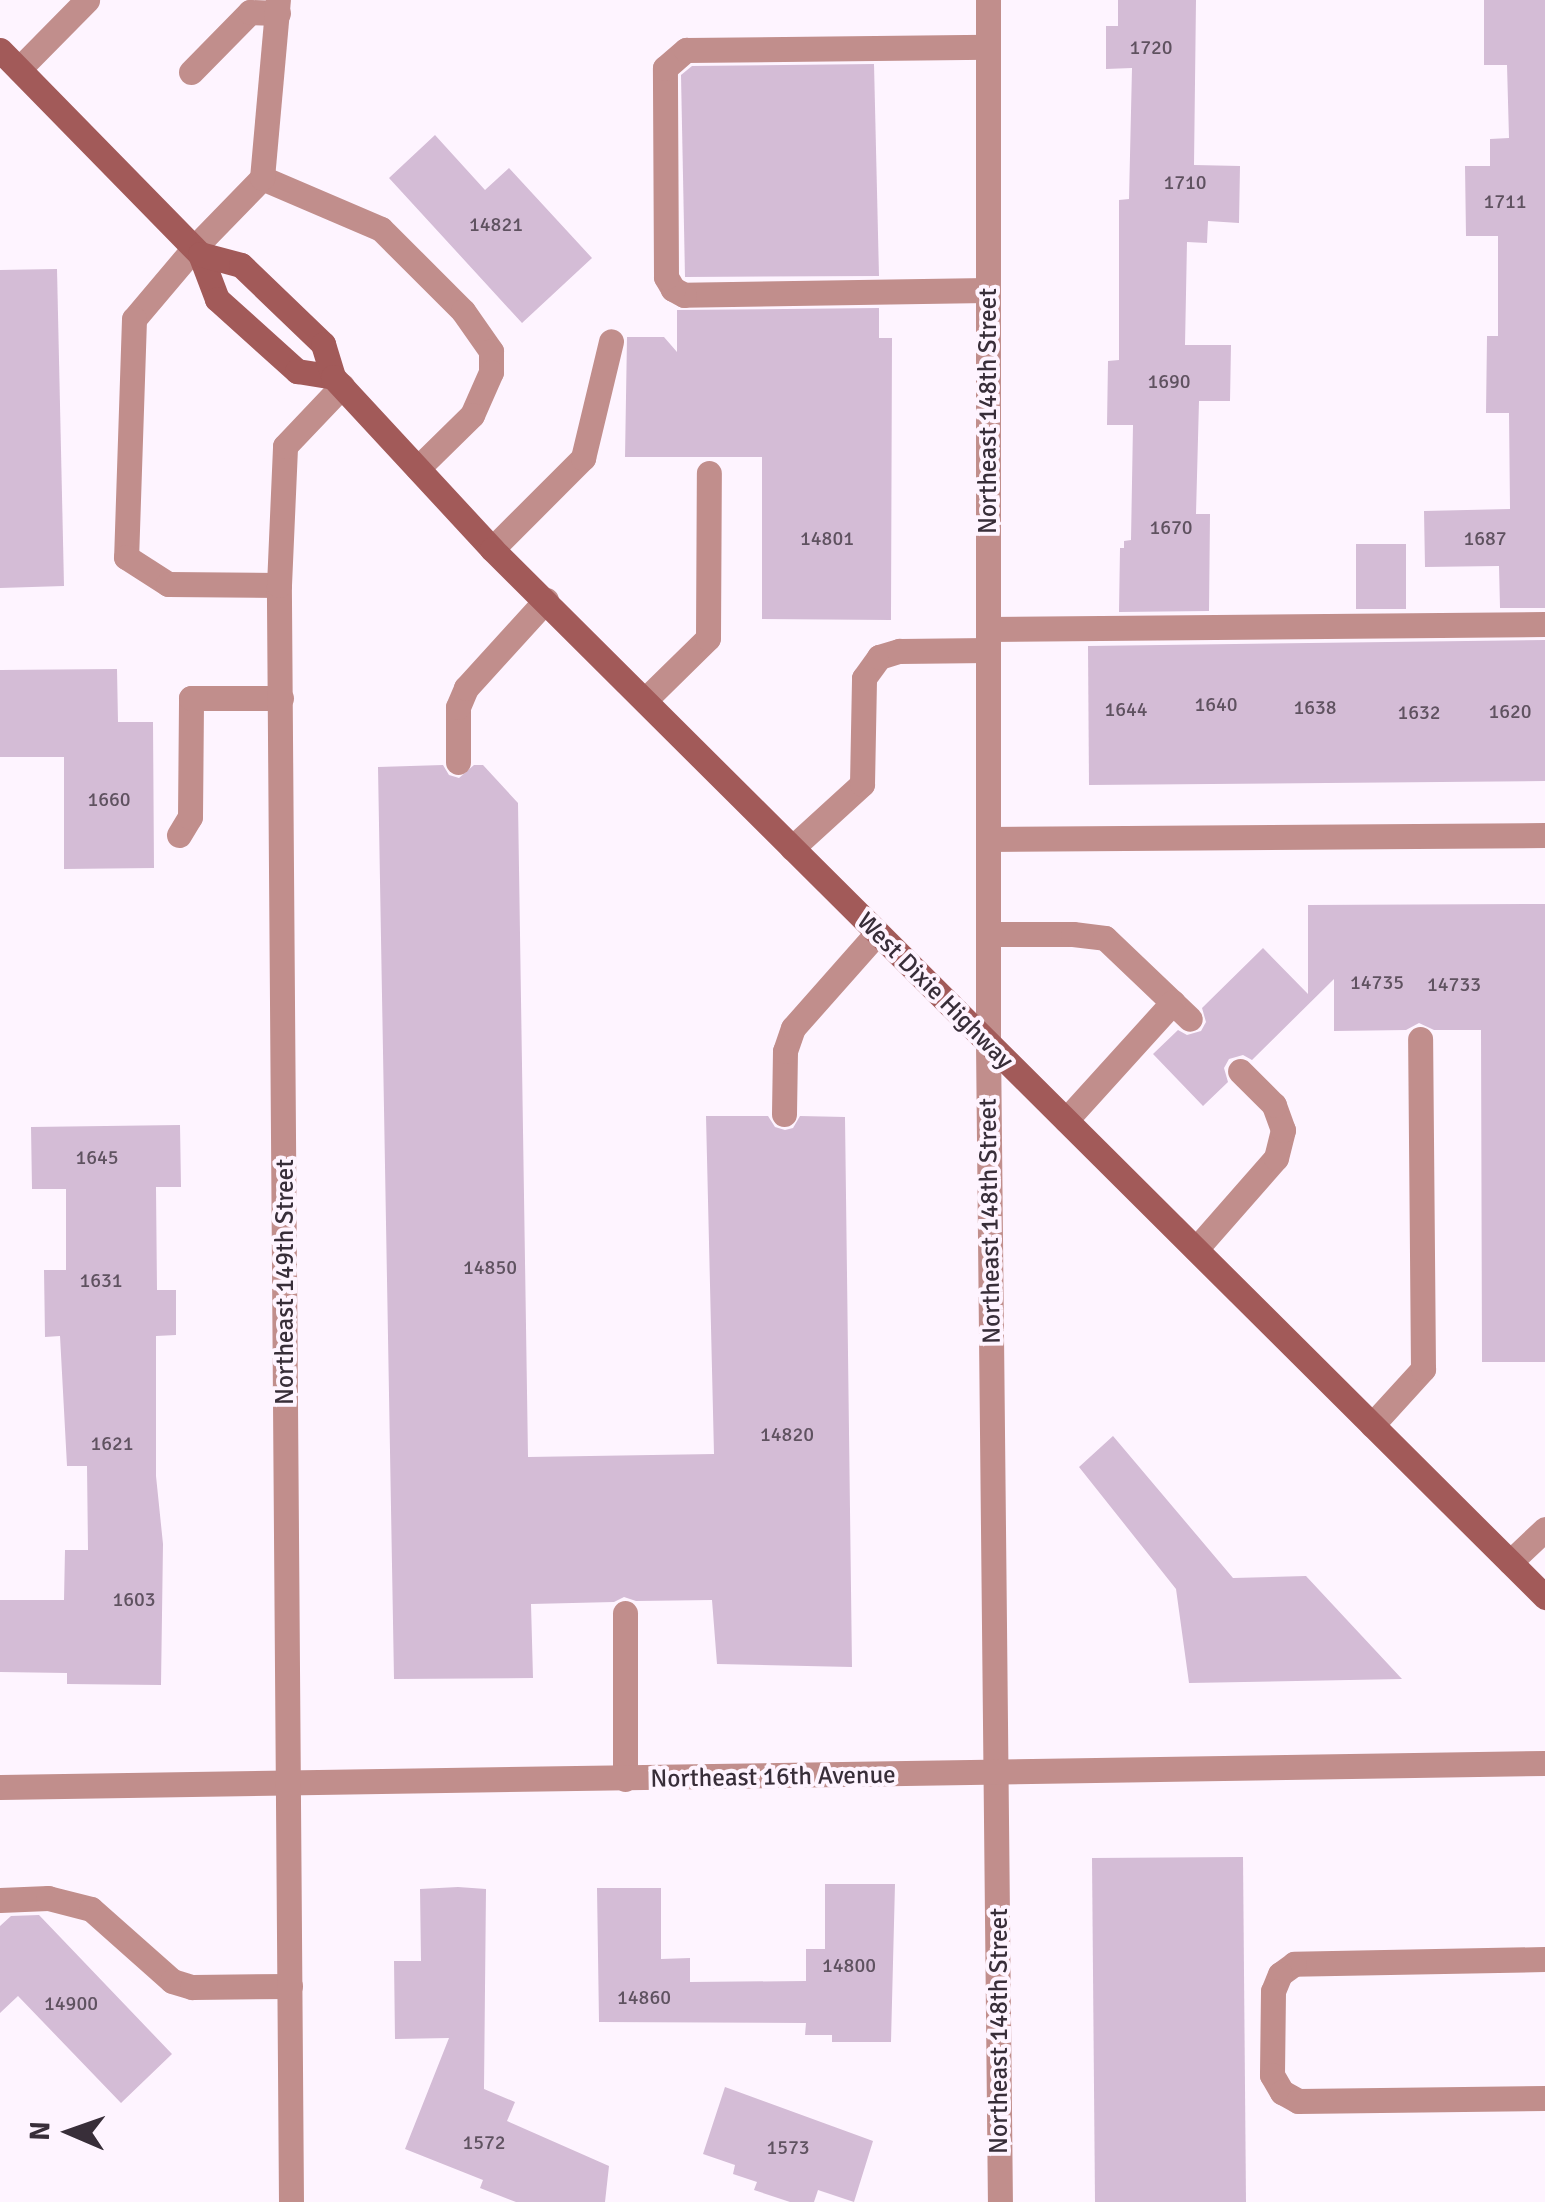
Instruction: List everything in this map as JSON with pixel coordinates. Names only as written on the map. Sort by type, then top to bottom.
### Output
[{"type":"main road","name":"West Dixie Highway","points":[[0,50],[197,251],[217,299],[297,371],[338,381]]},
{"type":"main road","name":"West Dixie Highway","points":[[197,251],[241,266],[322,344],[338,381],[492,549],[1545,1597]]},
{"type":"street","points":[[19,69],[88,0]]},
{"type":"street","name":"Northeast 148th Street","points":[[988,0],[988,1043],[1000,2202]]},
{"type":"street","points":[[191,72],[250,12],[278,7],[262,178],[134,320],[126,557],[168,584],[279,585]]},
{"type":"street","points":[[987,290],[684,296],[672,289],[666,278],[665,68],[673,57],[686,50],[988,46]]},
{"type":"street","points":[[262,178],[381,228],[463,312],[491,351],[491,372],[472,415],[418,468]]},
{"type":"street","points":[[492,549],[583,458],[611,341]]},
{"type":"street","name":"Northeast 149th Street","points":[[291,2202],[279,585],[285,446],[338,381]]},
{"type":"street","points":[[646,700],[708,638],[709,473]]},
{"type":"street","points":[[458,762],[458,707],[466,688],[546,600]]},
{"type":"street","points":[[792,848],[862,784],[864,678],[879,658],[899,651],[988,640],[1545,624]]},
{"type":"street","points":[[180,836],[190,817],[192,698],[281,698]]},
{"type":"street","points":[[988,839],[1545,835]]},
{"type":"street","points":[[784,1114],[784,1051],[794,1028],[877,933]]},
{"type":"street","points":[[989,934],[1105,938],[1182,1011],[1066,1120]]},
{"type":"street","points":[[1372,1425],[1423,1369],[1420,1039]]},
{"type":"street","points":[[1196,1249],[1276,1158],[1283,1130],[1274,1105],[1240,1070]]},
{"type":"street","points":[[1510,1562],[1545,1528]]},
{"type":"street","points":[[625,1612],[625,1779]]},
{"type":"street","name":"Northeast 16th Avenue","points":[[0,1788],[998,1775],[1545,1763]]},
{"type":"street","points":[[0,1900],[48,1898],[91,1910],[172,1982],[192,1986],[290,1986]]},
{"type":"street","points":[[1545,1959],[1294,1964],[1280,1974],[1273,1991],[1272,2076],[1282,2092],[1298,2102],[1545,2098]]},
{"type":"building","points":[[1118,0],[1196,0],[1194,165],[1240,166],[1239,223],[1208,221],[1207,243],[1187,242],[1185,345],[1231,345],[1230,401],[1199,401],[1196,514],[1210,514],[1209,611],[1119,612],[1120,548],[1124,548],[1124,541],[1131,540],[1133,425],[1107,425],[1108,361],[1119,360],[1119,200],[1129,199],[1132,68],[1106,69],[1106,26],[1118,26]]},
{"type":"building","points":[[1484,0],[1545,0],[1545,608],[1500,608],[1499,566],[1425,567],[1424,511],[1510,509],[1509,413],[1486,413],[1487,336],[1498,336],[1498,236],[1466,236],[1465,166],[1490,166],[1490,139],[1509,138],[1507,65],[1484,65]]},
{"type":"building","points":[[874,64],[879,276],[685,277],[681,75],[692,66]]},
{"type":"building","points":[[435,135],[485,190],[509,168],[592,258],[522,323],[389,178]]},
{"type":"building","points":[[57,269],[64,586],[0,588],[0,270]]},
{"type":"building","points":[[879,308],[879,338],[892,338],[891,620],[762,619],[762,457],[625,457],[627,337],[664,337],[677,352],[677,310]]},
{"type":"building","points":[[1356,544],[1406,544],[1406,609],[1356,609]]},
{"type":"building","points":[[1545,640],[1545,781],[1089,785],[1088,646]]},
{"type":"building","points":[[117,669],[118,722],[153,722],[154,868],[64,869],[64,757],[0,757],[0,670]]},
{"type":"building","points":[[443,765],[449,775],[459,778],[474,765],[483,765],[518,803],[528,1457],[714,1454],[706,1116],[768,1116],[775,1127],[785,1130],[793,1128],[800,1116],[845,1117],[852,1667],[717,1664],[712,1600],[636,1601],[624,1597],[614,1602],[531,1604],[533,1678],[394,1679],[378,767]]},
{"type":"building","points":[[1545,904],[1545,1362],[1482,1362],[1481,1030],[1434,1030],[1419,1023],[1406,1030],[1334,1031],[1334,979],[1252,1060],[1243,1055],[1229,1059],[1224,1068],[1228,1082],[1203,1106],[1153,1054],[1178,1030],[1187,1035],[1201,1031],[1206,1022],[1202,1008],[1263,948],[1308,994],[1308,905]]},
{"type":"building","points":[[180,1125],[181,1187],[156,1187],[157,1290],[176,1290],[176,1335],[156,1336],[156,1476],[163,1544],[161,1685],[67,1684],[67,1673],[0,1672],[0,1600],[64,1600],[65,1550],[88,1550],[87,1466],[67,1466],[60,1336],[45,1337],[44,1270],[66,1270],[66,1189],[32,1189],[31,1127]]},
{"type":"building","points":[[1113,1436],[1233,1578],[1306,1576],[1402,1679],[1189,1683],[1176,1589],[1079,1467]]},
{"type":"building","points":[[1243,1857],[1246,2202],[1095,2202],[1092,1858]]},
{"type":"building","points":[[825,1884],[895,1884],[891,2042],[832,2042],[832,2035],[805,2035],[806,2023],[599,2022],[597,1888],[661,1888],[661,1959],[690,1958],[690,1982],[806,1981],[806,1949],[825,1949]]},
{"type":"building","points":[[420,1889],[486,1889],[484,2089],[515,2102],[507,2121],[609,2166],[605,2202],[516,2202],[480,2188],[483,2180],[405,2149],[449,2038],[395,2039],[394,1961],[421,1961]]},
{"type":"building","points":[[39,1915],[172,2054],[121,2103],[18,1996],[0,2013],[0,1926],[11,1916]]},
{"type":"building","points":[[725,2087],[873,2141],[854,2202],[818,2190],[814,2202],[790,2202],[754,2190],[757,2182],[733,2174],[735,2165],[703,2154]]}]
